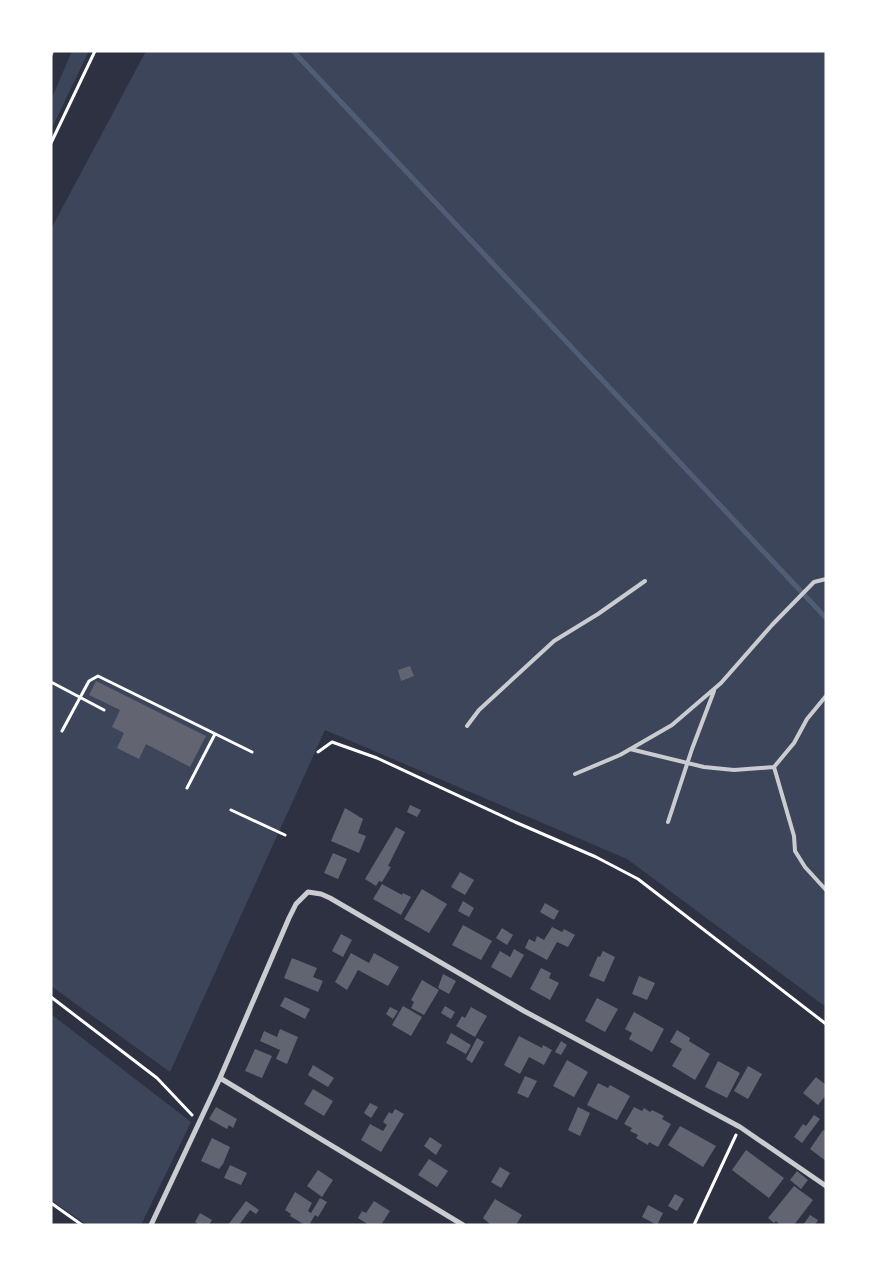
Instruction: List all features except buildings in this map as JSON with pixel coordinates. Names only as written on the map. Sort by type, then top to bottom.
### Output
[{"type":"street","points":[[151,1225],[220,1078],[289,918],[296,904],[308,892],[330,898],[524,1011],[740,1127],[826,1186]]},
{"type":"street","points":[[220,1078],[463,1225]]},
{"type":"lane","points":[[575,774],[630,749],[672,725],[722,684],[772,625],[814,582],[826,579]]},
{"type":"lane","points":[[467,726],[479,710],[554,641],[598,614],[645,581]]},
{"type":"lane","points":[[668,822],[715,689]]},
{"type":"lane","points":[[630,749],[704,767],[734,770],[774,767],[794,743],[806,719],[826,696]]},
{"type":"lane","points":[[774,767],[794,836],[795,851],[826,890]]},
{"type":"path","points":[[51,143],[95,51]]},
{"type":"path","points":[[62,731],[89,681],[98,676],[252,752]]},
{"type":"path","points":[[51,682],[104,710]]},
{"type":"path","points":[[187,788],[215,734]]},
{"type":"path","points":[[318,752],[332,742],[377,758],[515,822],[596,856],[638,879],[826,1024]]},
{"type":"path","points":[[231,810],[285,835]]},
{"type":"path","points":[[51,997],[157,1078],[199,1122]]},
{"type":"path","points":[[694,1225],[740,1127]]},
{"type":"path","points":[[51,1203],[82,1225]]},
{"type":"shaded area","points":[[72,51],[89,51],[51,130],[51,100]]},
{"type":"shaded area","points":[[146,51],[826,51],[826,1007],[627,859],[325,730],[170,1072],[51,986],[51,229]]},
{"type":"shaded area","points":[[51,1014],[191,1122],[141,1225],[87,1225],[51,1200]]},
{"type":"waterway","points":[[293,51],[826,618]]}]
